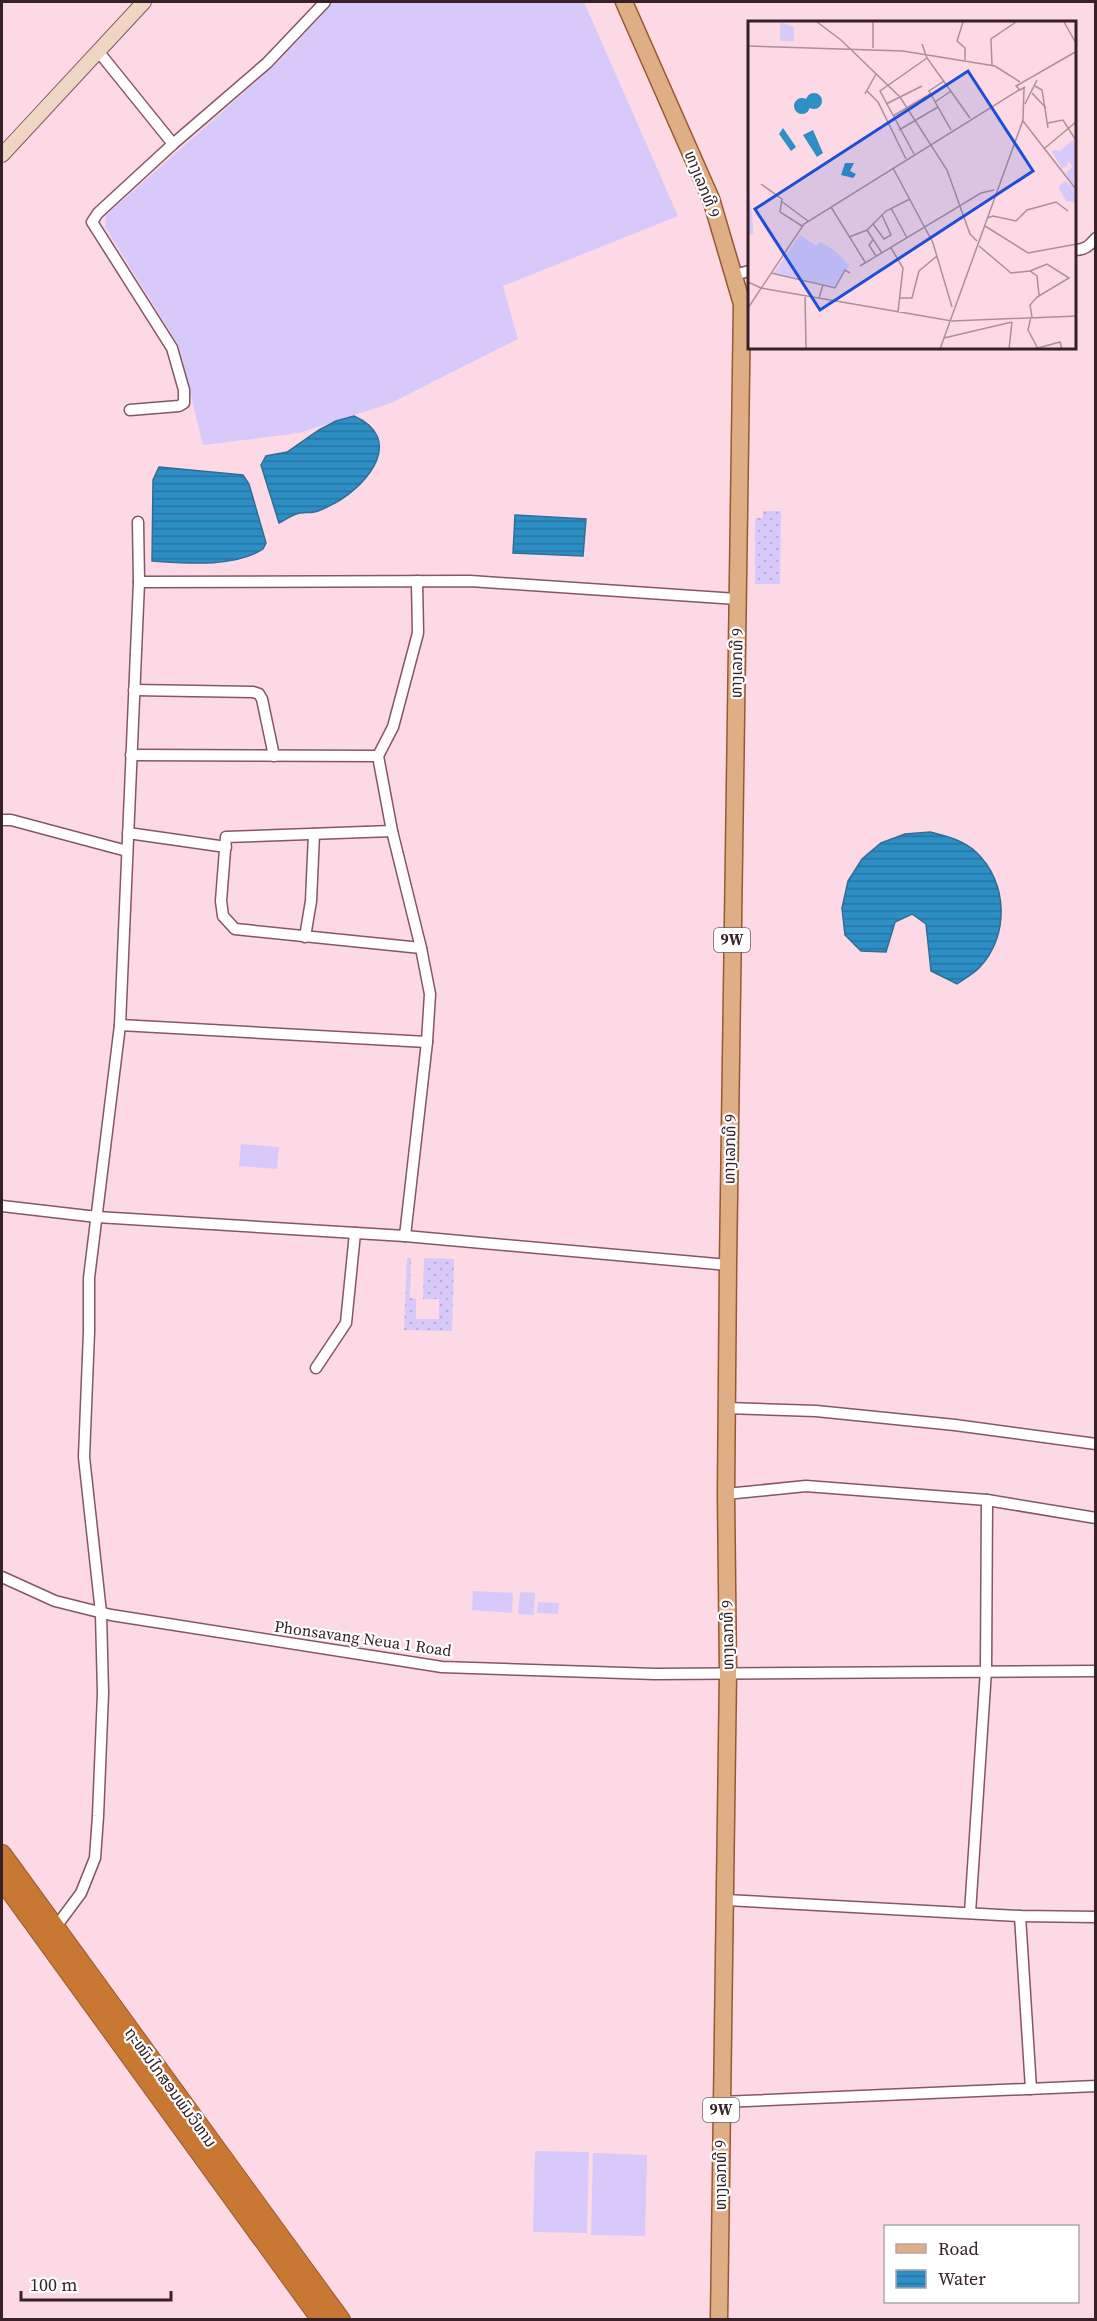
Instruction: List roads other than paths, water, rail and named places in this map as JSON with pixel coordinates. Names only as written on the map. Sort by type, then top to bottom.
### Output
[{"type":"highway","name":"ຖະໜົນໄກສອນພົມວິຫານ","points":[[2,1854],[341,2319]]},
{"type":"highway","name":"ຖະໜົນໄກສອນພົມວິຫານ","points":[[2,1880],[321,2319]]},
{"type":"main road","name":"ທາງເລກທີ 9","points":[[624,2],[742,273],[745,349],[737,599],[726,1408],[728,1672],[719,2319]]},
{"type":"street","points":[[2,156],[144,2]]},
{"type":"street","points":[[130,410],[179,406],[184,404],[184,390],[172,348],[92,222],[98,213],[173,144],[267,63],[325,2]]},
{"type":"street","points":[[98,51],[173,144]]},
{"type":"street","points":[[1076,250],[1088,248],[1095,238]]},
{"type":"street","points":[[55,1928],[81,1893],[95,1858],[103,1693],[101,1613],[84,1456],[89,1278],[120,1025],[139,582],[138,522]]},
{"type":"street","points":[[405,1236],[427,1042],[430,994],[392,831],[378,756],[393,727],[418,633],[417,581]]},
{"type":"street","points":[[139,582],[470,581],[737,599]]},
{"type":"street","points":[[134,690],[253,692],[259,694],[274,756]]},
{"type":"street","points":[[131,755],[378,756]]},
{"type":"street","points":[[2,820],[11,820],[127,851]]},
{"type":"street","points":[[392,831],[226,837],[221,902],[223,916],[235,929],[421,948]]},
{"type":"street","points":[[128,832],[226,847]]},
{"type":"street","points":[[305,937],[311,901],[314,834]]},
{"type":"street","points":[[120,1025],[427,1042]]},
{"type":"street","points":[[2,1206],[97,1217],[405,1236],[728,1265]]},
{"type":"street","points":[[316,1368],[346,1323],[355,1233]]},
{"type":"street","points":[[726,1408],[816,1411],[955,1425],[1095,1444]]},
{"type":"street","points":[[726,1494],[806,1486],[987,1500],[1095,1518]]},
{"type":"street","points":[[970,1913],[986,1670],[987,1500]]},
{"type":"street","name":"Phonsavang Neua 1 Road","points":[[2,1578],[55,1601],[101,1613],[442,1666],[655,1674],[1095,1671]]},
{"type":"street","points":[[726,1900],[1020,1916],[1095,1917]]},
{"type":"street","points":[[1020,1916],[1031,2089]]},
{"type":"street","points":[[721,2102],[1095,2086]]},
{"type":"water","points":[[354,416],[369,426],[377,437],[379,449],[376,461],[369,473],[348,495],[335,503],[317,511],[295,515],[279,523],[261,465],[266,456],[287,452],[319,430],[336,421]]},
{"type":"water","points":[[159,467],[243,475],[249,484],[266,543],[263,549],[252,555],[224,562],[152,561],[153,480]]},
{"type":"water","points":[[515,515],[586,519],[583,556],[513,553]]},
{"type":"water","points":[[930,832],[960,841],[976,852],[987,864],[999,893],[1000,925],[996,941],[979,968],[957,984],[931,971],[926,924],[912,914],[895,922],[886,952],[861,951],[845,935],[842,908],[848,881],[862,859],[881,843],[905,834]]}]
